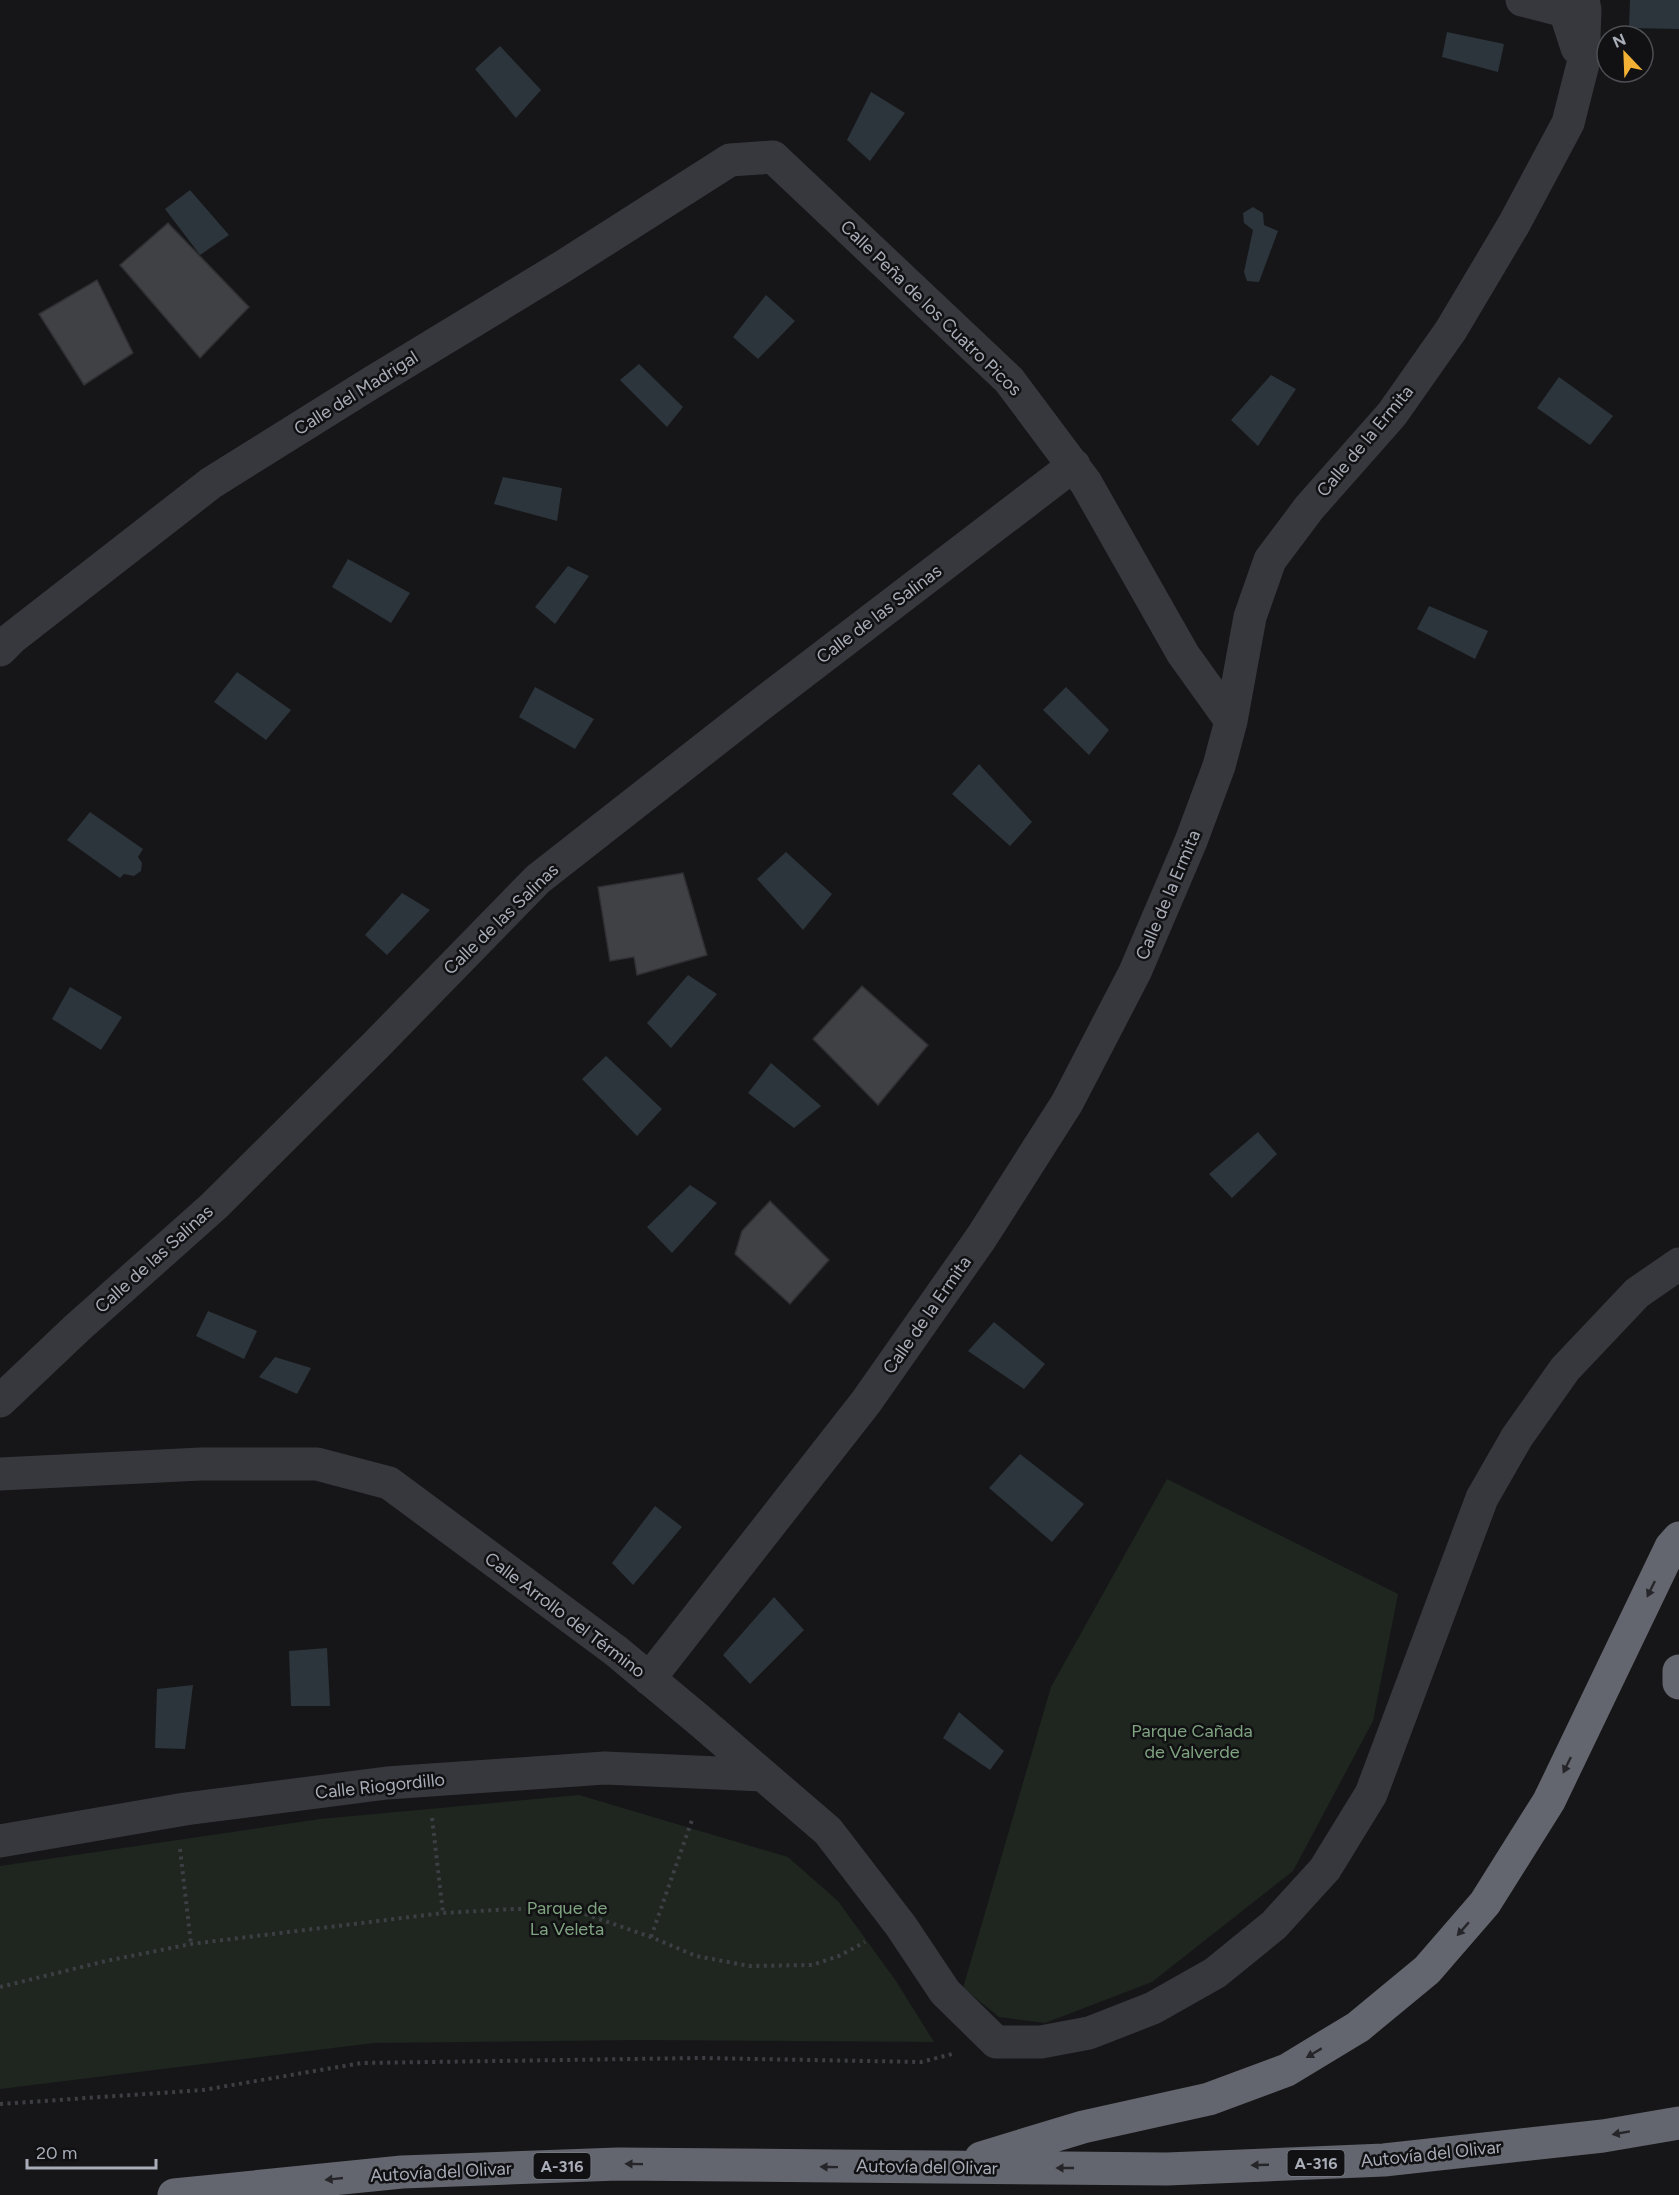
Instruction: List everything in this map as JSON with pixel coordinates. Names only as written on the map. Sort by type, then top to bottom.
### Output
[{"type":"highway","points":[[950,2168],[1083,2127],[1209,2099],[1287,2070],[1358,2026],[1427,1970],[1485,1903],[1550,1801],[1671,1546],[1679,1538]]},
{"type":"highway","points":[[1679,1671],[1679,1683]]},
{"type":"highway","name":"Autovía del Olivar","points":[[174,2195],[402,2172],[618,2164],[1167,2169],[1384,2160],[1603,2136],[1679,2123]]},
{"type":"street","points":[[1522,0],[1565,11],[1583,64]]},
{"type":"street","name":"Calle de la Ermita","points":[[649,1679],[866,1402],[981,1238],[1067,1103],[1136,972],[1191,841],[1219,765],[1231,721],[1250,617],[1270,560],[1309,508],[1392,414],[1451,330],[1514,224],[1568,123],[1583,64],[1585,10],[1583,0]]},
{"type":"street","name":"Calle Peña de los Cuatro Picos","points":[[730,160],[773,157],[1009,380],[1086,483],[1184,654],[1231,721]]},
{"type":"street","name":"Calle del Madrigal","points":[[0,650],[12,638],[211,483],[562,267],[730,160]]},
{"type":"street","name":"Calle de las Salinas","points":[[0,1401],[77,1328],[214,1206],[538,879],[746,716],[1074,465]]},
{"type":"street","points":[[996,2042],[1041,2042],[1089,2033],[1153,2008],[1215,1972],[1274,1924],[1325,1869],[1371,1794],[1482,1498],[1517,1437],[1565,1370],[1637,1293],[1679,1264]]},
{"type":"street","name":"Calle Arrollo del Término","points":[[0,1474],[201,1464],[317,1464],[389,1484],[607,1644],[828,1831],[901,1926],[945,1992],[996,2042]]},
{"type":"street","name":"Calle Riogordillo","points":[[0,1841],[185,1809],[387,1783],[604,1768],[763,1775]]},
{"type":"path","points":[[431,1811],[443,1913]]},
{"type":"path","points":[[651,1937],[693,1817]]},
{"type":"path","points":[[179,1840],[191,1944]]},
{"type":"path","points":[[0,1987],[106,1961],[191,1944],[443,1913],[514,1909],[573,1910],[651,1937],[696,1956],[749,1966],[812,1965],[839,1956],[874,1938]]},
{"type":"path","points":[[0,2104],[203,2090],[362,2063],[700,2058],[921,2062],[996,2042]]},
{"type":"green space","name":"Parque Cañada de Valverde","points":[[1167,1479],[1398,1594],[1373,1721],[1293,1871],[1152,1982],[1045,2023],[999,2017],[963,1988],[1051,1687]]},
{"type":"green space","name":"Parque de La Veleta","points":[[579,1795],[788,1857],[838,1901],[896,1981],[934,2042],[636,2040],[374,2043],[0,2089],[0,1866],[320,1819]]},
{"type":"shaded area","points":[[1630,0],[1679,0],[1679,29],[1655,29],[1655,24],[1629,24]]},
{"type":"shaded area","points":[[1447,32],[1504,44],[1498,72],[1442,57]]},
{"type":"shaded area","points":[[500,46],[541,90],[516,118],[475,69]]},
{"type":"shaded area","points":[[871,92],[905,113],[870,161],[847,140]]},
{"type":"shaded area","points":[[190,190],[229,235],[200,255],[165,209]]},
{"type":"shaded area","points":[[1253,207],[1263,213],[1264,225],[1278,231],[1259,282],[1247,281],[1244,272],[1253,230],[1244,223],[1243,213]]},
{"type":"shaded area","points":[[766,295],[795,321],[758,359],[733,337]]},
{"type":"shaded area","points":[[639,364],[683,407],[667,427],[620,380]]},
{"type":"shaded area","points":[[1271,375],[1296,389],[1258,446],[1231,420]]},
{"type":"shaded area","points":[[1559,377],[1613,416],[1590,445],[1537,408]]},
{"type":"shaded area","points":[[503,477],[562,488],[557,521],[494,504]]},
{"type":"shaded area","points":[[348,559],[410,593],[391,623],[332,587]]},
{"type":"shaded area","points":[[568,566],[589,576],[555,624],[535,607]]},
{"type":"shaded area","points":[[1429,606],[1488,631],[1475,659],[1417,629]]},
{"type":"shaded area","points":[[237,672],[291,710],[266,740],[214,702]]},
{"type":"shaded area","points":[[535,687],[594,719],[575,749],[519,717]]},
{"type":"shaded area","points":[[1066,687],[1109,730],[1089,755],[1043,710]]},
{"type":"shaded area","points":[[979,764],[1032,822],[1010,846],[952,794]]},
{"type":"shaded area","points":[[90,812],[143,849],[138,857],[142,863],[141,871],[134,876],[124,874],[120,878],[67,840]]},
{"type":"shaded area","points":[[786,852],[832,894],[803,930],[757,879]]},
{"type":"shaded area","points":[[402,893],[430,910],[387,955],[365,935]]},
{"type":"shaded area","points":[[688,975],[717,994],[671,1048],[647,1023]]},
{"type":"shaded area","points":[[70,987],[122,1017],[101,1050],[52,1019]]},
{"type":"shaded area","points":[[606,1056],[662,1109],[637,1136],[582,1079]]},
{"type":"shaded area","points":[[771,1063],[821,1106],[794,1128],[748,1093]]},
{"type":"shaded area","points":[[1258,1132],[1277,1154],[1232,1198],[1209,1174]]},
{"type":"shaded area","points":[[690,1185],[717,1203],[672,1253],[647,1227]]},
{"type":"shaded area","points":[[208,1311],[257,1331],[244,1359],[196,1336]]},
{"type":"shaded area","points":[[994,1322],[1045,1364],[1024,1389],[968,1351]]},
{"type":"shaded area","points":[[275,1357],[311,1368],[297,1394],[259,1377]]},
{"type":"shaded area","points":[[1020,1454],[1084,1504],[1052,1542],[989,1488]]},
{"type":"shaded area","points":[[655,1506],[682,1527],[633,1585],[612,1563]]},
{"type":"shaded area","points":[[774,1597],[804,1630],[750,1684],[723,1655]]},
{"type":"shaded area","points":[[327,1648],[330,1706],[291,1706],[289,1651]]},
{"type":"shaded area","points":[[193,1685],[185,1749],[155,1748],[157,1689]]},
{"type":"shaded area","points":[[959,1712],[1004,1751],[990,1770],[943,1738]]},
{"type":"building","points":[[168,223],[249,307],[200,358],[120,265]]},
{"type":"building","points":[[97,280],[133,353],[84,385],[39,314]]},
{"type":"building","points":[[683,873],[707,955],[637,975],[634,957],[610,961],[598,887]]},
{"type":"building","points":[[862,986],[928,1045],[878,1105],[813,1039]]},
{"type":"building","points":[[770,1201],[829,1260],[790,1304],[735,1254],[742,1231]]}]
